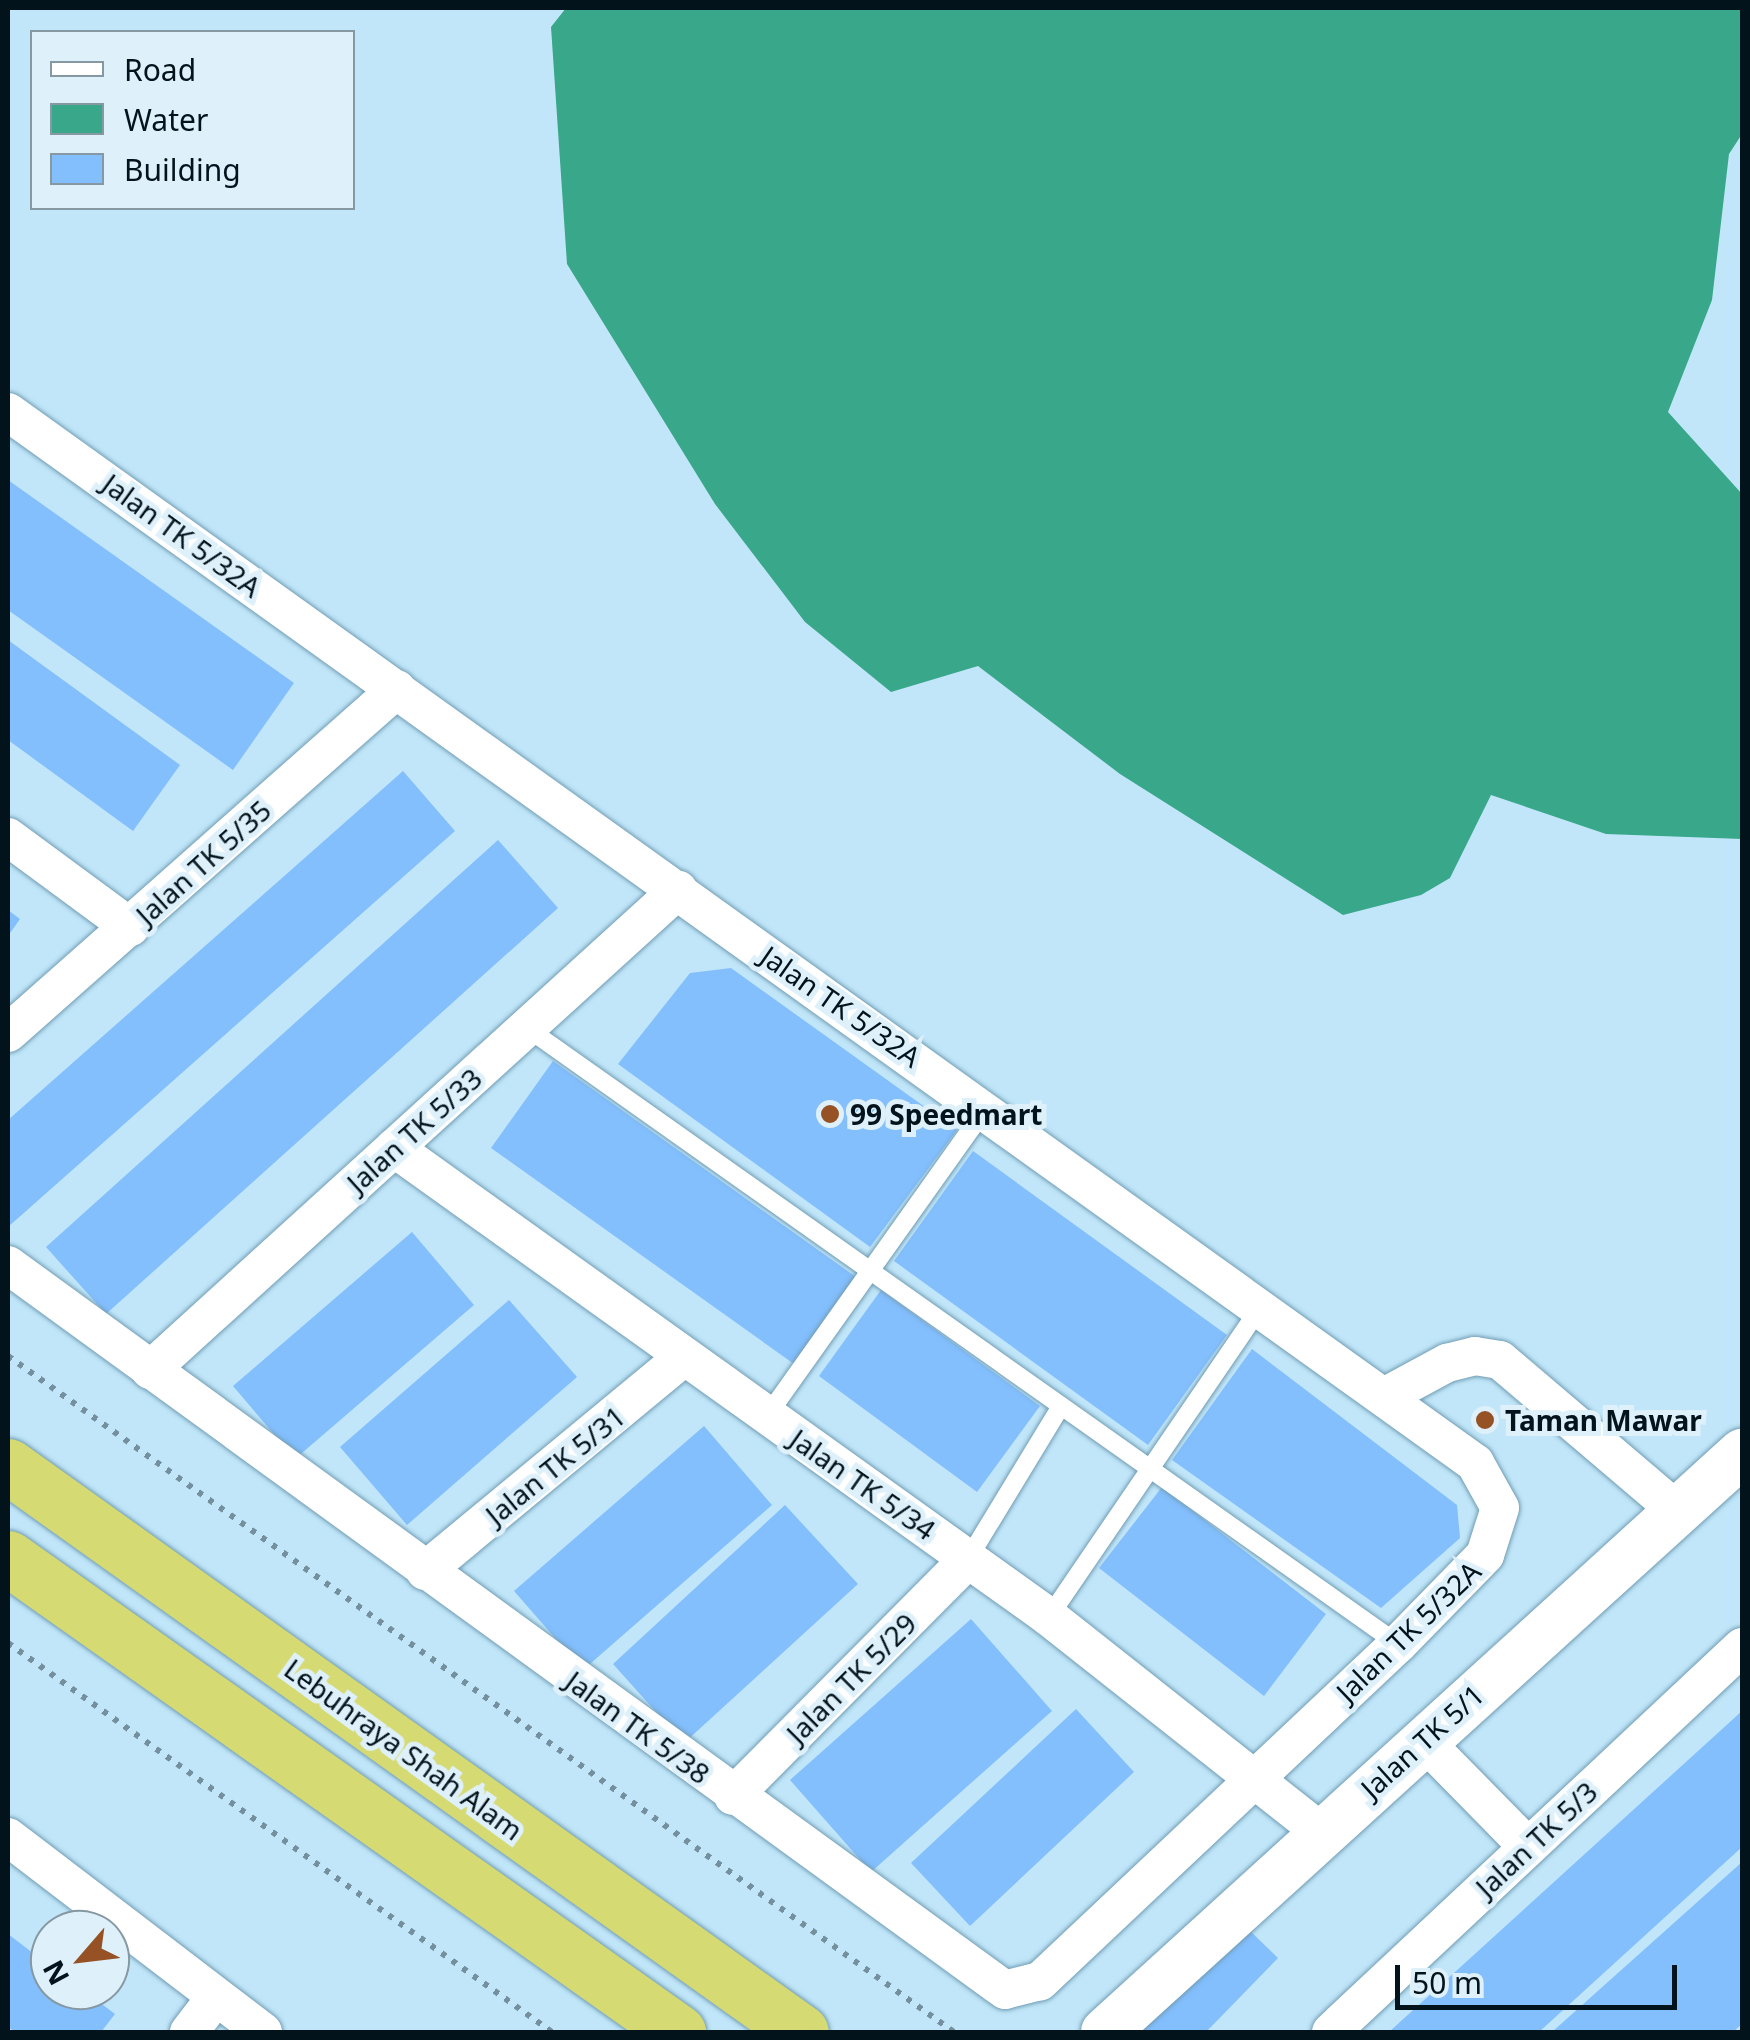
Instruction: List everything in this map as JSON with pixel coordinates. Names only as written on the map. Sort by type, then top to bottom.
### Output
[{"type":"highway","name":"Lebuhraya Shah Alam","points":[[8,1466],[801,2032]]},
{"type":"highway","points":[[8,1558],[678,2032]]},
{"type":"street","name":"Jalan TK 5/32A","points":[[8,412],[986,1108],[1475,1464],[1500,1508],[1485,1555],[1398,1644],[1253,1778]]},
{"type":"street","name":"Jalan TK 5/35","points":[[8,1033],[398,689]]},
{"type":"street","points":[[8,838],[130,927]]},
{"type":"street","name":"Jalan TK 5/33","points":[[150,1370],[678,890]]},
{"type":"street","name":"Jalan TK 5/34","points":[[394,1148],[1049,1617],[1321,1832]]},
{"type":"street","name":"Jalan TK 5/38","points":[[8,1265],[733,1796],[1005,1990],[1040,1981],[1253,1778]]},
{"type":"street","points":[[1384,1397],[1447,1364],[1475,1356],[1500,1360],[1676,1510]]},
{"type":"street","name":"Jalan TK 5/31","points":[[425,1571],[684,1357]]},
{"type":"street","name":"Jalan TK 5/1","points":[[1105,2032],[1742,1453]]},
{"type":"street","name":"Jalan TK 5/29","points":[[733,1796],[968,1560]]},
{"type":"street","name":"Jalan TK 5/3","points":[[1331,2032],[1742,1647]]},
{"type":"street","points":[[1423,1740],[1526,1846]]},
{"type":"street","points":[[8,1837],[263,2032]]},
{"type":"street","points":[[189,2032],[216,1997]]},
{"type":"lane","points":[[526,1028],[1398,1644]]},
{"type":"lane","points":[[767,1416],[986,1108]]},
{"type":"lane","points":[[1049,1617],[1261,1308]]},
{"type":"lane","points":[[968,1560],[1061,1406]]},
{"type":"path","points":[[8,1356],[954,2032]]},
{"type":"path","points":[[8,1643],[552,2032]]},
{"type":"water","points":[[566,8],[1742,8],[1742,134],[1729,154],[1712,300],[1668,412],[1742,494],[1742,839],[1606,834],[1491,795],[1450,878],[1421,895],[1343,915],[1120,774],[978,666],[891,692],[805,622],[715,504],[567,264],[551,27]]},
{"type":"building","points":[[8,480],[294,683],[233,770],[8,610]]},
{"type":"building","points":[[8,640],[180,765],[133,831],[8,740]]},
{"type":"building","points":[[403,771],[455,831],[8,1227],[8,1120]]},
{"type":"building","points":[[498,840],[558,908],[106,1314],[46,1247]]},
{"type":"building","points":[[8,910],[20,919],[8,936]]},
{"type":"building","points":[[731,968],[957,1130],[870,1247],[618,1064],[690,973]]},
{"type":"building","points":[[553,1061],[856,1277],[794,1364],[491,1148]]},
{"type":"building","points":[[973,1151],[1227,1335],[1148,1445],[894,1261]]},
{"type":"building","points":[[412,1232],[474,1305],[295,1459],[233,1386]]},
{"type":"building","points":[[881,1290],[1040,1406],[977,1492],[819,1376]]},
{"type":"building","points":[[509,1300],[577,1377],[407,1525],[340,1447]]},
{"type":"building","points":[[1252,1349],[1457,1505],[1460,1538],[1381,1608],[1172,1460]]},
{"type":"building","points":[[704,1426],[772,1505],[583,1670],[514,1591]]},
{"type":"building","points":[[1162,1487],[1326,1614],[1264,1696],[1099,1568]]},
{"type":"building","points":[[785,1505],[858,1584],[684,1743],[613,1664]]},
{"type":"building","points":[[971,1619],[1052,1711],[871,1872],[790,1780]]},
{"type":"building","points":[[1076,1709],[1134,1772],[970,1926],[911,1863]]},
{"type":"building","points":[[1742,1711],[1742,1847],[1539,2032],[1389,2032]]},
{"type":"building","points":[[1742,1862],[1742,2024],[1733,2032],[1552,2032]]},
{"type":"building","points":[[1245,1926],[1278,1958],[1206,2032],[1141,2032]]},
{"type":"building","points":[[8,1934],[30,1951],[30,2010],[110,2010],[115,2014],[101,2032],[15,2032],[8,2027]]},
{"type":"place","name":"99 Speedmart","points":[[830,1114]]},
{"type":"place","name":"Taman Mawar","points":[[1485,1420]]}]
